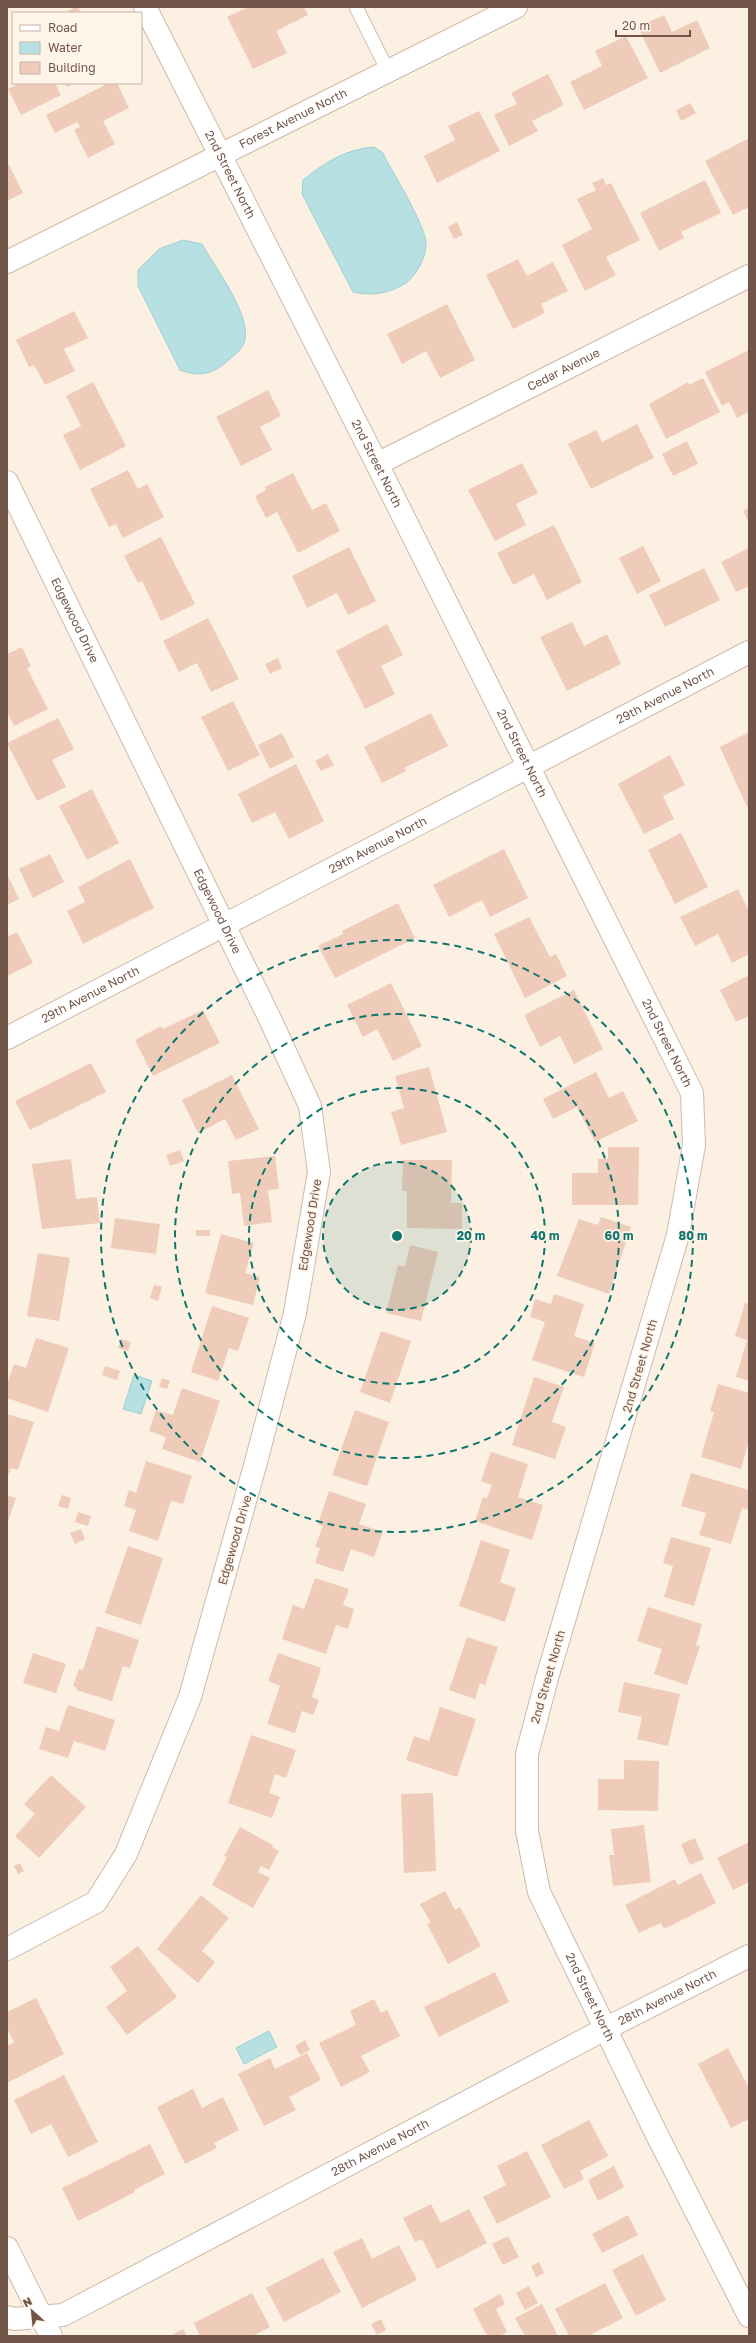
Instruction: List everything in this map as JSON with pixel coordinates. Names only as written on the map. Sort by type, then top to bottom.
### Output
[{"type":"street","name":"2nd Street North","points":[[145,7],[377,464],[692,1093],[694,1145],[678,1235],[547,1678],[527,1754],[526,1831],[539,1892],[605,2029],[749,2316]]},
{"type":"street","name":"Forest Avenue North","points":[[7,262],[516,7]]},
{"type":"street","name":"Cedar Avenue","points":[[377,464],[749,276]]},
{"type":"street","name":"Edgewood Drive","points":[[7,482],[224,925],[310,1106],[319,1172],[295,1313],[256,1462],[190,1697],[126,1854],[96,1902],[7,1949]]},
{"type":"street","name":"29th Avenue North","points":[[7,1038],[749,652]]},
{"type":"street","name":"28th Avenue North","points":[[7,2317],[41,2317],[63,2315],[605,2029],[749,1956]]},
{"type":"street","points":[[7,2248],[51,2336]]},
{"type":"lane","points":[[356,7],[388,71]]},
{"type":"water","points":[[374,147],[382,152],[408,198],[425,236],[426,249],[420,266],[410,280],[393,290],[367,294],[353,292],[302,194],[303,180],[319,168],[345,154],[364,148]]},
{"type":"water","points":[[183,240],[202,244],[238,306],[246,332],[244,343],[240,349],[219,367],[209,373],[198,374],[180,370],[138,286],[138,270],[159,249]]},
{"type":"water","points":[[134,1375],[152,1381],[141,1414],[123,1409]]},
{"type":"water","points":[[269,2031],[277,2047],[244,2064],[236,2048]]},
{"type":"building","points":[[78,7],[80,12],[66,12]]},
{"type":"building","points":[[248,7],[304,7],[308,15],[276,31],[287,53],[253,69],[227,17]]},
{"type":"building","points":[[664,15],[672,32],[697,20],[710,48],[660,73],[638,27]]},
{"type":"building","points":[[626,36],[648,78],[584,110],[570,82],[602,66],[595,51]]},
{"type":"building","points":[[548,74],[564,105],[532,121],[538,131],[509,146],[494,115],[517,104],[511,93]]},
{"type":"building","points":[[18,84],[56,84],[61,95],[21,115],[8,89]]},
{"type":"building","points":[[66,84],[73,84],[67,87]]},
{"type":"building","points":[[107,84],[117,84],[129,108],[103,121],[115,144],[88,158],[74,130],[80,127],[77,122],[55,133],[46,115]]},
{"type":"building","points":[[690,103],[696,113],[681,121],[676,110]]},
{"type":"building","points":[[479,111],[500,151],[437,183],[424,156],[455,140],[448,126]]},
{"type":"building","points":[[749,138],[749,207],[733,215],[705,161]]},
{"type":"building","points":[[7,165],[9,165],[23,193],[7,201]]},
{"type":"building","points":[[603,178],[606,185],[611,183],[640,240],[606,257],[616,275],[585,291],[562,245],[592,229],[577,199],[596,190],[592,183]]},
{"type":"building","points":[[705,180],[721,213],[681,232],[684,238],[659,251],[640,213]]},
{"type":"building","points":[[457,222],[463,235],[454,239],[448,227]]},
{"type":"building","points":[[518,259],[527,276],[553,262],[568,291],[541,304],[545,313],[513,329],[486,275]]},
{"type":"building","points":[[447,304],[475,360],[440,378],[426,351],[402,364],[387,334]]},
{"type":"building","points":[[74,311],[88,338],[64,349],[75,371],[45,385],[34,365],[29,367],[16,340]]},
{"type":"building","points":[[749,350],[749,412],[737,418],[729,402],[722,406],[705,372]]},
{"type":"building","points":[[703,378],[720,412],[666,439],[649,404],[688,382],[689,385]]},
{"type":"building","points":[[93,382],[126,446],[80,470],[63,435],[81,426],[66,396]]},
{"type":"building","points":[[268,390],[281,416],[260,427],[272,450],[241,466],[216,417]]},
{"type":"building","points":[[637,424],[654,458],[591,489],[568,444],[596,430],[602,442]]},
{"type":"building","points":[[687,441],[698,464],[673,476],[662,454]]},
{"type":"building","points":[[522,463],[538,493],[516,504],[526,525],[495,541],[468,490]]},
{"type":"building","points":[[128,470],[138,489],[147,484],[164,517],[123,538],[116,524],[109,527],[90,489]]},
{"type":"building","points":[[293,473],[312,510],[326,503],[340,531],[298,553],[277,512],[266,518],[255,496],[266,490],[265,487]]},
{"type":"building","points":[[749,508],[749,523],[743,511]]},
{"type":"building","points":[[554,525],[582,582],[547,600],[534,574],[513,585],[497,553]]},
{"type":"building","points":[[161,537],[195,604],[161,621],[142,581],[138,583],[124,556]]},
{"type":"building","points":[[643,546],[661,581],[637,594],[619,558]]},
{"type":"building","points":[[349,547],[376,601],[348,615],[337,593],[307,608],[292,576]]},
{"type":"building","points":[[749,548],[749,586],[736,592],[721,562]]},
{"type":"building","points":[[704,568],[720,600],[665,627],[649,595]]},
{"type":"building","points":[[208,618],[239,679],[211,692],[197,663],[179,672],[163,641]]},
{"type":"building","points":[[572,622],[584,646],[607,634],[621,664],[567,691],[540,637]]},
{"type":"building","points":[[387,624],[403,655],[381,666],[395,694],[365,709],[336,651]]},
{"type":"building","points":[[22,647],[31,666],[27,668],[48,709],[14,726],[7,712],[7,654]]},
{"type":"building","points":[[278,658],[282,668],[270,674],[265,664]]},
{"type":"building","points":[[233,701],[260,755],[228,771],[201,717]]},
{"type":"building","points":[[431,713],[448,746],[404,768],[406,771],[382,783],[364,747]]},
{"type":"building","points":[[58,718],[74,749],[52,760],[66,787],[37,801],[7,743]]},
{"type":"building","points":[[749,732],[749,806],[747,807],[720,747]]},
{"type":"building","points":[[282,733],[294,757],[270,769],[258,745]]},
{"type":"building","points":[[328,754],[334,765],[321,771],[315,761]]},
{"type":"building","points":[[670,755],[685,785],[663,796],[674,819],[644,834],[618,784]]},
{"type":"building","points":[[296,764],[324,821],[289,839],[275,812],[252,823],[238,794]]},
{"type":"building","points":[[92,789],[119,843],[87,860],[59,806]]},
{"type":"building","points":[[681,833],[708,887],[675,904],[648,850]]},
{"type":"building","points":[[504,849],[528,898],[490,917],[482,900],[449,917],[433,885]]},
{"type":"building","points":[[50,854],[64,882],[33,898],[19,869]]},
{"type":"building","points":[[130,859],[154,908],[83,944],[67,911],[85,902],[78,887]]},
{"type":"building","points":[[7,874],[19,899],[7,905]]},
{"type":"building","points":[[738,889],[749,911],[749,954],[732,963],[718,934],[695,946],[680,917]]},
{"type":"building","points":[[398,903],[415,938],[335,978],[318,946],[343,934],[342,931]]},
{"type":"building","points":[[529,917],[550,957],[556,954],[567,976],[525,998],[494,934]]},
{"type":"building","points":[[17,932],[33,963],[7,976],[7,937]]},
{"type":"building","points":[[749,975],[749,1016],[736,1022],[720,990]]},
{"type":"building","points":[[391,983],[422,1046],[393,1061],[377,1029],[363,1037],[347,1005]]},
{"type":"building","points":[[574,990],[603,1049],[574,1064],[560,1036],[540,1047],[524,1015]]},
{"type":"building","points":[[203,1010],[220,1043],[153,1076],[135,1040],[161,1026],[163,1029]]},
{"type":"building","points":[[91,1063],[106,1092],[30,1130],[15,1101]]},
{"type":"building","points":[[429,1067],[447,1132],[401,1145],[391,1112],[404,1108],[395,1076]]},
{"type":"building","points":[[596,1072],[609,1098],[623,1091],[638,1121],[595,1142],[577,1107],[553,1119],[543,1099]]},
{"type":"building","points":[[232,1075],[259,1129],[236,1140],[225,1119],[198,1133],[182,1100]]},
{"type":"building","points":[[608,1147],[639,1147],[638,1205],[572,1205],[572,1173],[598,1173],[598,1159],[608,1159]]},
{"type":"building","points":[[180,1150],[184,1161],[170,1166],[166,1155]]},
{"type":"building","points":[[275,1156],[279,1189],[268,1190],[272,1222],[244,1226],[240,1193],[232,1194],[228,1161]]},
{"type":"building","points":[[71,1159],[76,1199],[97,1197],[100,1223],[42,1229],[32,1164]]},
{"type":"building","points":[[403,1160],[452,1160],[451,1203],[462,1203],[462,1229],[407,1228],[407,1191],[402,1191]]},
{"type":"building","points":[[601,1217],[631,1227],[609,1294],[557,1276],[579,1219],[598,1225]]},
{"type":"building","points":[[115,1218],[160,1224],[156,1254],[111,1248]]},
{"type":"building","points":[[196,1230],[210,1230],[210,1236],[196,1236]]},
{"type":"building","points":[[221,1234],[254,1243],[245,1273],[260,1277],[253,1305],[205,1293]]},
{"type":"building","points":[[410,1245],[438,1252],[421,1321],[386,1313],[398,1265],[405,1267]]},
{"type":"building","points":[[38,1253],[70,1258],[59,1321],[27,1316]]},
{"type":"building","points":[[154,1285],[162,1287],[158,1301],[150,1298]]},
{"type":"building","points":[[554,1294],[584,1304],[574,1336],[595,1343],[584,1377],[532,1360],[545,1322],[530,1317],[535,1299],[551,1304]]},
{"type":"building","points":[[745,1303],[749,1304],[749,1381],[736,1377],[747,1340],[735,1336]]},
{"type":"building","points":[[212,1306],[249,1318],[238,1351],[229,1348],[218,1381],[191,1372]]},
{"type":"building","points":[[381,1331],[411,1341],[390,1403],[360,1392]]},
{"type":"building","points":[[36,1338],[69,1348],[48,1412],[7,1398],[7,1384],[14,1364],[26,1368]]},
{"type":"building","points":[[121,1339],[131,1342],[128,1351],[118,1348]]},
{"type":"building","points":[[105,1366],[120,1371],[117,1380],[102,1375]]},
{"type":"building","points":[[534,1377],[564,1387],[552,1422],[566,1427],[555,1459],[512,1445]]},
{"type":"building","points":[[162,1378],[170,1381],[167,1389],[159,1387]]},
{"type":"building","points":[[718,1384],[749,1393],[749,1440],[741,1469],[701,1457],[714,1412],[710,1411]]},
{"type":"building","points":[[182,1388],[220,1401],[200,1462],[162,1449],[166,1437],[149,1431],[156,1410],[173,1415]]},
{"type":"building","points":[[355,1410],[389,1422],[367,1486],[332,1475]]},
{"type":"building","points":[[7,1414],[34,1422],[18,1470],[11,1468],[7,1478]]},
{"type":"building","points":[[491,1452],[528,1464],[518,1497],[543,1505],[532,1540],[475,1521],[483,1497],[487,1498],[492,1485],[481,1481]]},
{"type":"building","points":[[146,1461],[192,1476],[183,1504],[171,1501],[158,1541],[129,1531],[136,1510],[124,1506],[129,1490],[136,1493]]},
{"type":"building","points":[[691,1473],[749,1490],[749,1510],[742,1508],[731,1544],[699,1535],[706,1513],[681,1506]]},
{"type":"building","points":[[329,1491],[366,1504],[359,1524],[383,1532],[374,1557],[351,1549],[343,1572],[315,1563],[320,1548],[315,1547],[323,1526],[318,1524]]},
{"type":"building","points":[[7,1495],[16,1498],[7,1524]]},
{"type":"building","points":[[62,1495],[71,1498],[68,1509],[58,1506]]},
{"type":"building","points":[[78,1512],[91,1516],[88,1526],[75,1522]]},
{"type":"building","points":[[81,1529],[85,1539],[75,1544],[70,1533]]},
{"type":"building","points":[[671,1537],[711,1548],[694,1606],[664,1597],[673,1566],[663,1563]]},
{"type":"building","points":[[481,1540],[510,1550],[500,1582],[516,1588],[505,1622],[459,1606]]},
{"type":"building","points":[[128,1546],[163,1558],[141,1625],[105,1613]]},
{"type":"building","points":[[315,1578],[349,1589],[343,1605],[354,1609],[348,1629],[336,1625],[326,1654],[282,1639],[293,1605],[304,1609]]},
{"type":"building","points":[[648,1607],[702,1624],[696,1645],[700,1646],[687,1685],[654,1674],[662,1649],[637,1641]]},
{"type":"building","points":[[97,1626],[139,1640],[130,1668],[123,1666],[112,1701],[76,1690],[77,1688],[73,1686],[79,1669],[83,1670]]},
{"type":"building","points":[[467,1637],[498,1647],[485,1685],[480,1683],[475,1699],[449,1690]]},
{"type":"building","points":[[33,1653],[66,1664],[56,1693],[23,1683]]},
{"type":"building","points":[[278,1653],[321,1668],[312,1697],[319,1700],[313,1715],[302,1711],[295,1733],[267,1724],[280,1686],[268,1681]]},
{"type":"building","points":[[624,1682],[680,1694],[668,1746],[637,1739],[642,1717],[618,1712]]},
{"type":"building","points":[[68,1705],[115,1720],[105,1751],[74,1741],[68,1758],[39,1749],[46,1727],[59,1731]]},
{"type":"building","points":[[440,1707],[476,1719],[457,1777],[406,1760],[414,1736],[429,1741]]},
{"type":"building","points":[[251,1735],[296,1750],[286,1778],[275,1774],[269,1793],[280,1797],[272,1818],[228,1803]]},
{"type":"building","points":[[624,1760],[659,1761],[658,1811],[598,1810],[598,1779],[624,1779]]},
{"type":"building","points":[[51,1775],[86,1807],[39,1858],[15,1836],[35,1814],[24,1804]]},
{"type":"building","points":[[433,1793],[436,1871],[404,1873],[401,1794]]},
{"type":"building","points":[[644,1825],[651,1882],[613,1886],[609,1855],[614,1855],[611,1829]]},
{"type":"building","points":[[240,1827],[273,1845],[272,1847],[279,1851],[269,1870],[261,1866],[258,1872],[270,1878],[253,1908],[212,1885],[227,1857],[224,1856]]},
{"type":"building","points":[[695,1838],[704,1859],[690,1865],[681,1844]]},
{"type":"building","points":[[749,1842],[749,1882],[733,1890],[717,1858]]},
{"type":"building","points":[[20,1863],[24,1871],[18,1874],[14,1866]]},
{"type":"building","points":[[701,1873],[716,1903],[664,1929],[661,1923],[639,1933],[625,1905],[675,1879],[678,1885]]},
{"type":"building","points":[[445,1891],[455,1910],[460,1907],[481,1946],[448,1964],[427,1924],[431,1923],[420,1904]]},
{"type":"building","points":[[201,1895],[229,1918],[202,1951],[215,1962],[198,1983],[157,1949]]},
{"type":"building","points":[[138,1946],[177,1997],[127,2035],[106,2007],[127,1991],[110,1967]]},
{"type":"building","points":[[495,1972],[509,2002],[439,2037],[424,2007]]},
{"type":"building","points":[[36,1998],[64,2054],[7,2083],[7,2046],[14,2042],[7,2029],[7,2012]]},
{"type":"building","points":[[374,1999],[381,2013],[387,2010],[400,2036],[361,2056],[370,2072],[341,2087],[319,2043],[356,2025],[350,2011]]},
{"type":"building","points":[[305,2040],[310,2050],[300,2055],[295,2046]]},
{"type":"building","points":[[728,2048],[749,2088],[749,2119],[731,2128],[698,2064]]},
{"type":"building","points":[[307,2053],[321,2080],[289,2097],[296,2110],[264,2126],[238,2074],[270,2058],[275,2069]]},
{"type":"building","points":[[64,2075],[98,2142],[68,2157],[51,2124],[31,2134],[14,2100]]},
{"type":"building","points":[[193,2089],[202,2108],[223,2097],[239,2130],[214,2143],[217,2148],[185,2164],[157,2107]]},
{"type":"building","points":[[589,2120],[608,2156],[580,2171],[584,2179],[564,2189],[541,2145]]},
{"type":"building","points":[[150,2144],[165,2174],[134,2190],[135,2192],[78,2221],[62,2188]]},
{"type":"building","points":[[527,2151],[551,2197],[497,2224],[483,2197],[506,2185],[497,2166]]},
{"type":"building","points":[[614,2166],[624,2187],[598,2201],[588,2180]]},
{"type":"building","points":[[431,2204],[441,2223],[469,2209],[487,2243],[437,2269],[422,2239],[415,2242],[403,2218]]},
{"type":"building","points":[[628,2215],[638,2235],[602,2253],[592,2234]]},
{"type":"building","points":[[508,2236],[519,2257],[503,2265],[492,2244]]},
{"type":"building","points":[[362,2238],[372,2259],[399,2245],[417,2280],[362,2308],[333,2252]]},
{"type":"building","points":[[643,2254],[666,2300],[636,2316],[612,2270]]},
{"type":"building","points":[[323,2258],[341,2292],[284,2322],[266,2288]]},
{"type":"building","points":[[539,2262],[544,2273],[536,2277],[531,2266]]},
{"type":"building","points":[[605,2283],[623,2318],[592,2334],[593,2336],[569,2336],[555,2309]]},
{"type":"building","points":[[529,2286],[538,2303],[525,2310],[516,2293]]},
{"type":"building","points":[[252,2293],[270,2327],[253,2336],[200,2336],[194,2323]]},
{"type":"building","points":[[500,2294],[505,2304],[496,2309],[507,2332],[500,2336],[487,2336],[473,2309]]},
{"type":"building","points":[[542,2304],[558,2336],[525,2336],[515,2318]]},
{"type":"building","points":[[381,2319],[386,2330],[377,2335],[371,2324]]},
{"type":"building","points":[[183,2329],[187,2336],[170,2336]]}]
